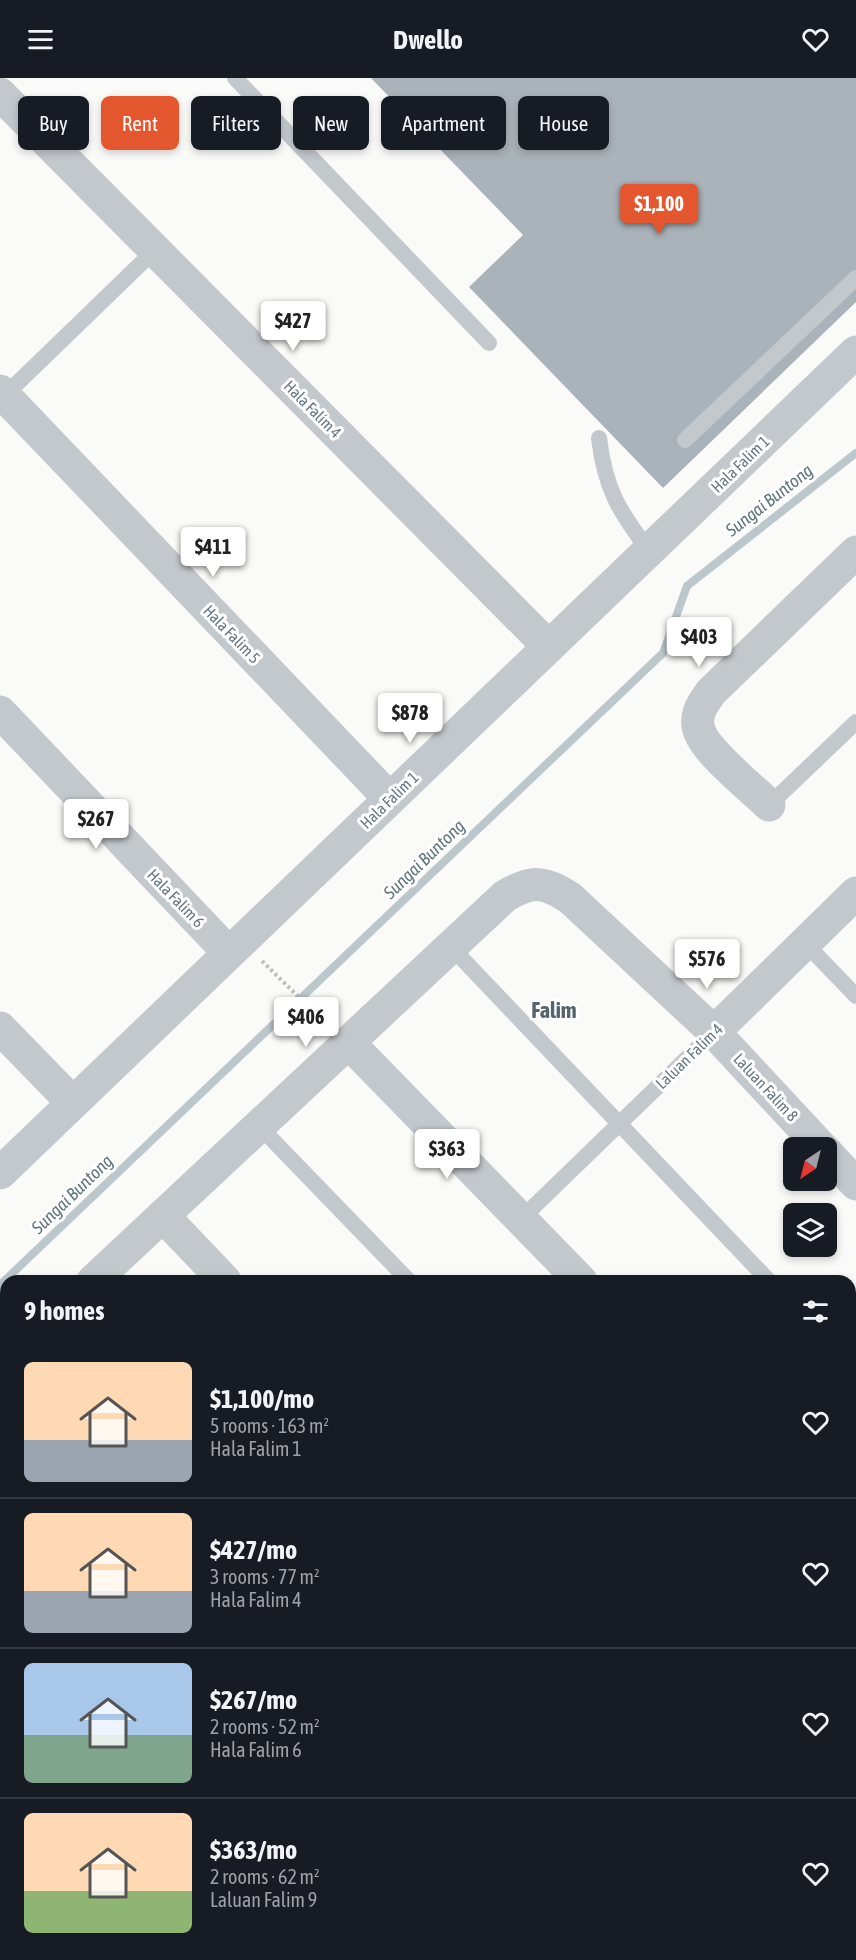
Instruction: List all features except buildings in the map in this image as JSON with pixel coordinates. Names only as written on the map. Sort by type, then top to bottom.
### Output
[{"type":"street","name":"Hala Falim 4","points":[[0,94],[549,647]]},
{"type":"street","name":"Hala Falim 1","points":[[0,1173],[856,352]]},
{"type":"street","name":"Hala Falim 5","points":[[1,396],[390,799]]},
{"type":"street","points":[[769,805],[703,741],[698,725],[700,707],[711,692],[856,552]]},
{"type":"street","name":"Hala Falim 6","points":[[0,712],[229,953]]},
{"type":"street","name":"Laluan Falim 8","points":[[451,947],[506,896],[525,885],[549,885],[570,898],[714,1032],[812,1137]]},
{"type":"street","name":"Laluan Falim 4","points":[[714,1032],[856,893]]},
{"type":"street","points":[[99,1275],[451,947]]},
{"type":"street","points":[[0,1028],[73,1103]]},
{"type":"street","points":[[348,1043],[575,1275]]},
{"type":"street","points":[[837,1164],[856,1184]]},
{"type":"street","points":[[163,1216],[219,1275]]},
{"type":"lane","points":[[236,78],[489,343]]},
{"type":"lane","points":[[1,396],[155,250]]},
{"type":"lane","points":[[685,440],[856,278]]},
{"type":"lane","points":[[599,438],[603,471],[612,495],[626,520],[649,551]]},
{"type":"lane","points":[[769,805],[856,722]]},
{"type":"lane","points":[[804,942],[856,996]]},
{"type":"lane","points":[[451,947],[763,1275]]},
{"type":"lane","name":"Laluan Falim 4","points":[[521,1219],[714,1032]]},
{"type":"lane","points":[[259,1126],[403,1275]]},
{"type":"path","points":[[272,972],[312,1012]]},
{"type":"waterway","name":"Sungai Buntong","points":[[10,1275],[663,653],[687,586],[856,453]]},
{"type":"district","name":"Falim","points":[[554,1010]]}]
